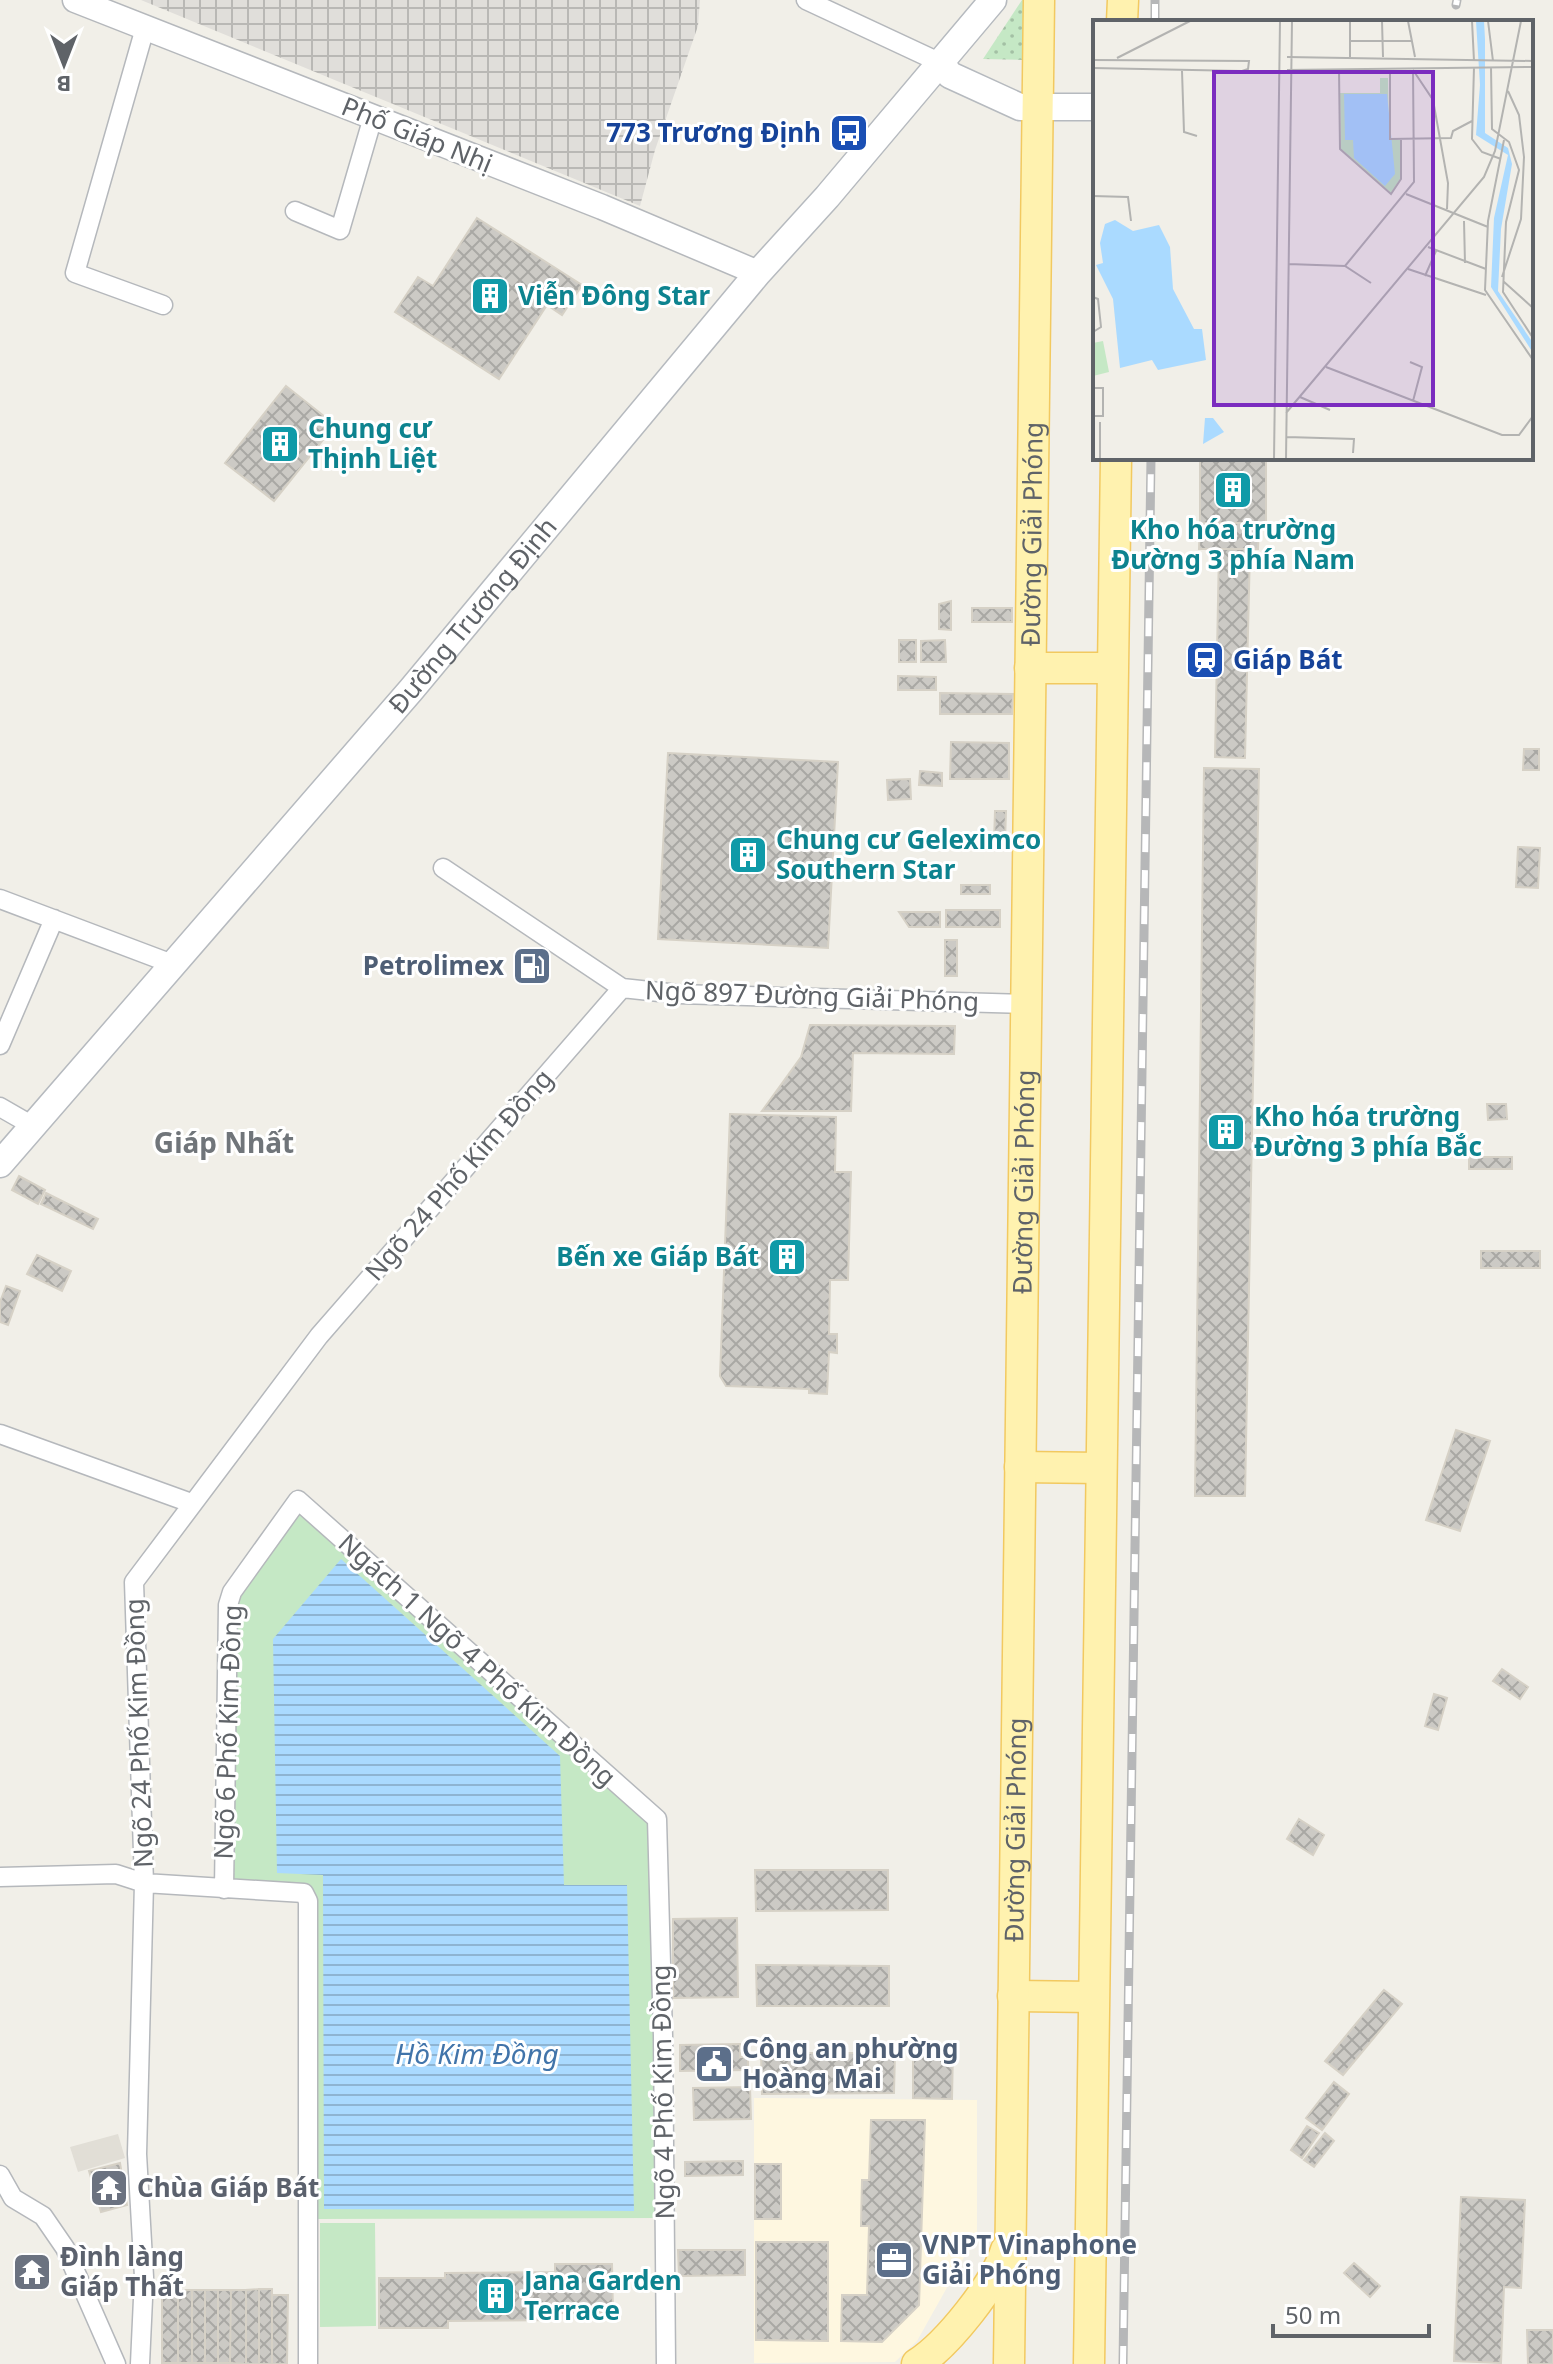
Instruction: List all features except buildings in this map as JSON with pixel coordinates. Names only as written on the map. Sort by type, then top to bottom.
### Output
[{"type":"main road","name":"Đường Trương Định","points":[[0,1164],[175,965],[574,498],[758,273],[993,0]]},
{"type":"main road","name":"Đường Giải Phóng","points":[[1009,2364],[1039,0]]},
{"type":"main road","points":[[1122,20],[1123,0]]},
{"type":"main road","points":[[941,63],[950,75],[1020,107],[1093,107]]},
{"type":"main road","points":[[1089,2364],[1116,460]]},
{"type":"main road","points":[[1030,668],[1112,668]]},
{"type":"main road","points":[[1020,1460],[1101,1461]]},
{"type":"main road","points":[[1013,1996],[1093,1997]]},
{"type":"main road","points":[[917,2364],[981,2298],[996,2276],[1010,2237]]},
{"type":"street","name":"Phố Giáp Nhị","points":[[75,0],[602,207],[758,273]]},
{"type":"street","points":[[806,0],[941,63]]},
{"type":"street","points":[[145,28],[75,273],[163,305]]},
{"type":"street","points":[[295,211],[340,230],[373,117]]},
{"type":"street","name":"Ngõ 897 Đường Giải Phóng","points":[[443,868],[622,988],[678,994],[1026,1004]]},
{"type":"street","points":[[0,899],[175,965]]},
{"type":"street","points":[[0,1045],[54,919]]},
{"type":"street","name":"Ngõ 24 Phố Kim Đồng","points":[[140,2364],[144,2277],[137,2154],[144,1883],[134,1582],[319,1336],[622,988]]},
{"type":"street","points":[[0,1107],[33,1126]]},
{"type":"street","points":[[0,1434],[191,1503]]},
{"type":"street","name":"Ngách 1 Ngõ 4 Phố Kim Đồng","points":[[298,1500],[657,1819]]},
{"type":"street","name":"Ngõ 6 Phố Kim Đồng","points":[[224,1889],[228,1605],[232,1592],[298,1500]]},
{"type":"street","name":"Ngõ 4 Phố Kim Đồng","points":[[657,1819],[663,2036],[666,2364]]},
{"type":"street","name":"Ngõ 6 Phố Kim Đồng","points":[[0,1877],[116,1874],[144,1883],[304,1893],[308,1901],[308,2364]]},
{"type":"street","points":[[0,2175],[13,2198],[43,2216],[65,2248],[116,2364]]},
{"type":"shaded area","points":[[141,0],[700,0],[698,26],[655,150],[640,206]]},
{"type":"shaded area","points":[[754,2098],[977,2100],[977,2234],[917,2341],[895,2362],[754,2363]]},
{"type":"shaded area","points":[[118,2134],[125,2158],[78,2172],[70,2147]]},
{"type":"green space","points":[[1022,0],[1025,0],[1024,60],[983,59]]},
{"type":"green space","name":"Hồ Kim Đồng","points":[[300,1508],[650,1822],[657,2218],[313,2219],[313,1896],[230,1883],[233,1604]]},
{"type":"green space","points":[[320,2223],[375,2223],[376,2326],[320,2327]]},
{"type":"water","name":"Hồ Kim Đồng","points":[[341,1559],[560,1756],[564,1885],[627,1885],[634,2211],[324,2209],[323,1875],[277,1873],[273,1639]]},
{"type":"railway","points":[[1155,0],[1155,20]]},
{"type":"railway","points":[[1456,5],[1457,0]]},
{"type":"railway","points":[[1123,2364],[1151,460]]},
{"type":"place","name":"773 Trương Định","points":[[849,133]]},
{"type":"place","name":"Viễn Đông Star","points":[[490,296]]},
{"type":"place","name":"Chung cư Thịnh Liệt","points":[[280,444]]},
{"type":"place","name":"Kho hóa trường Đường 3 phía Nam","points":[[1233,490]]},
{"type":"place","name":"Giáp Bát","points":[[1205,660]]},
{"type":"place","name":"Chung cư Geleximco Southern Star","points":[[748,855]]},
{"type":"place","name":"Petrolimex","points":[[532,966]]},
{"type":"place","name":"Kho hóa trường Đường 3 phía Bắc","points":[[1226,1132]]},
{"type":"place","name":"Bến xe Giáp Bát","points":[[787,1257]]},
{"type":"place","name":"Công an phường Hoàng Mai","points":[[714,2064]]},
{"type":"place","name":"Chùa Giáp Bát","points":[[109,2188]]},
{"type":"place","name":"VNPT Vinaphone Giải Phóng","points":[[894,2260]]},
{"type":"place","name":"Đình làng Giáp Thất","points":[[32,2272]]},
{"type":"place","name":"Jana Garden Terrace","points":[[496,2296]]},
{"type":"district","name":"Giáp Nhất","points":[[224,1143]]}]
